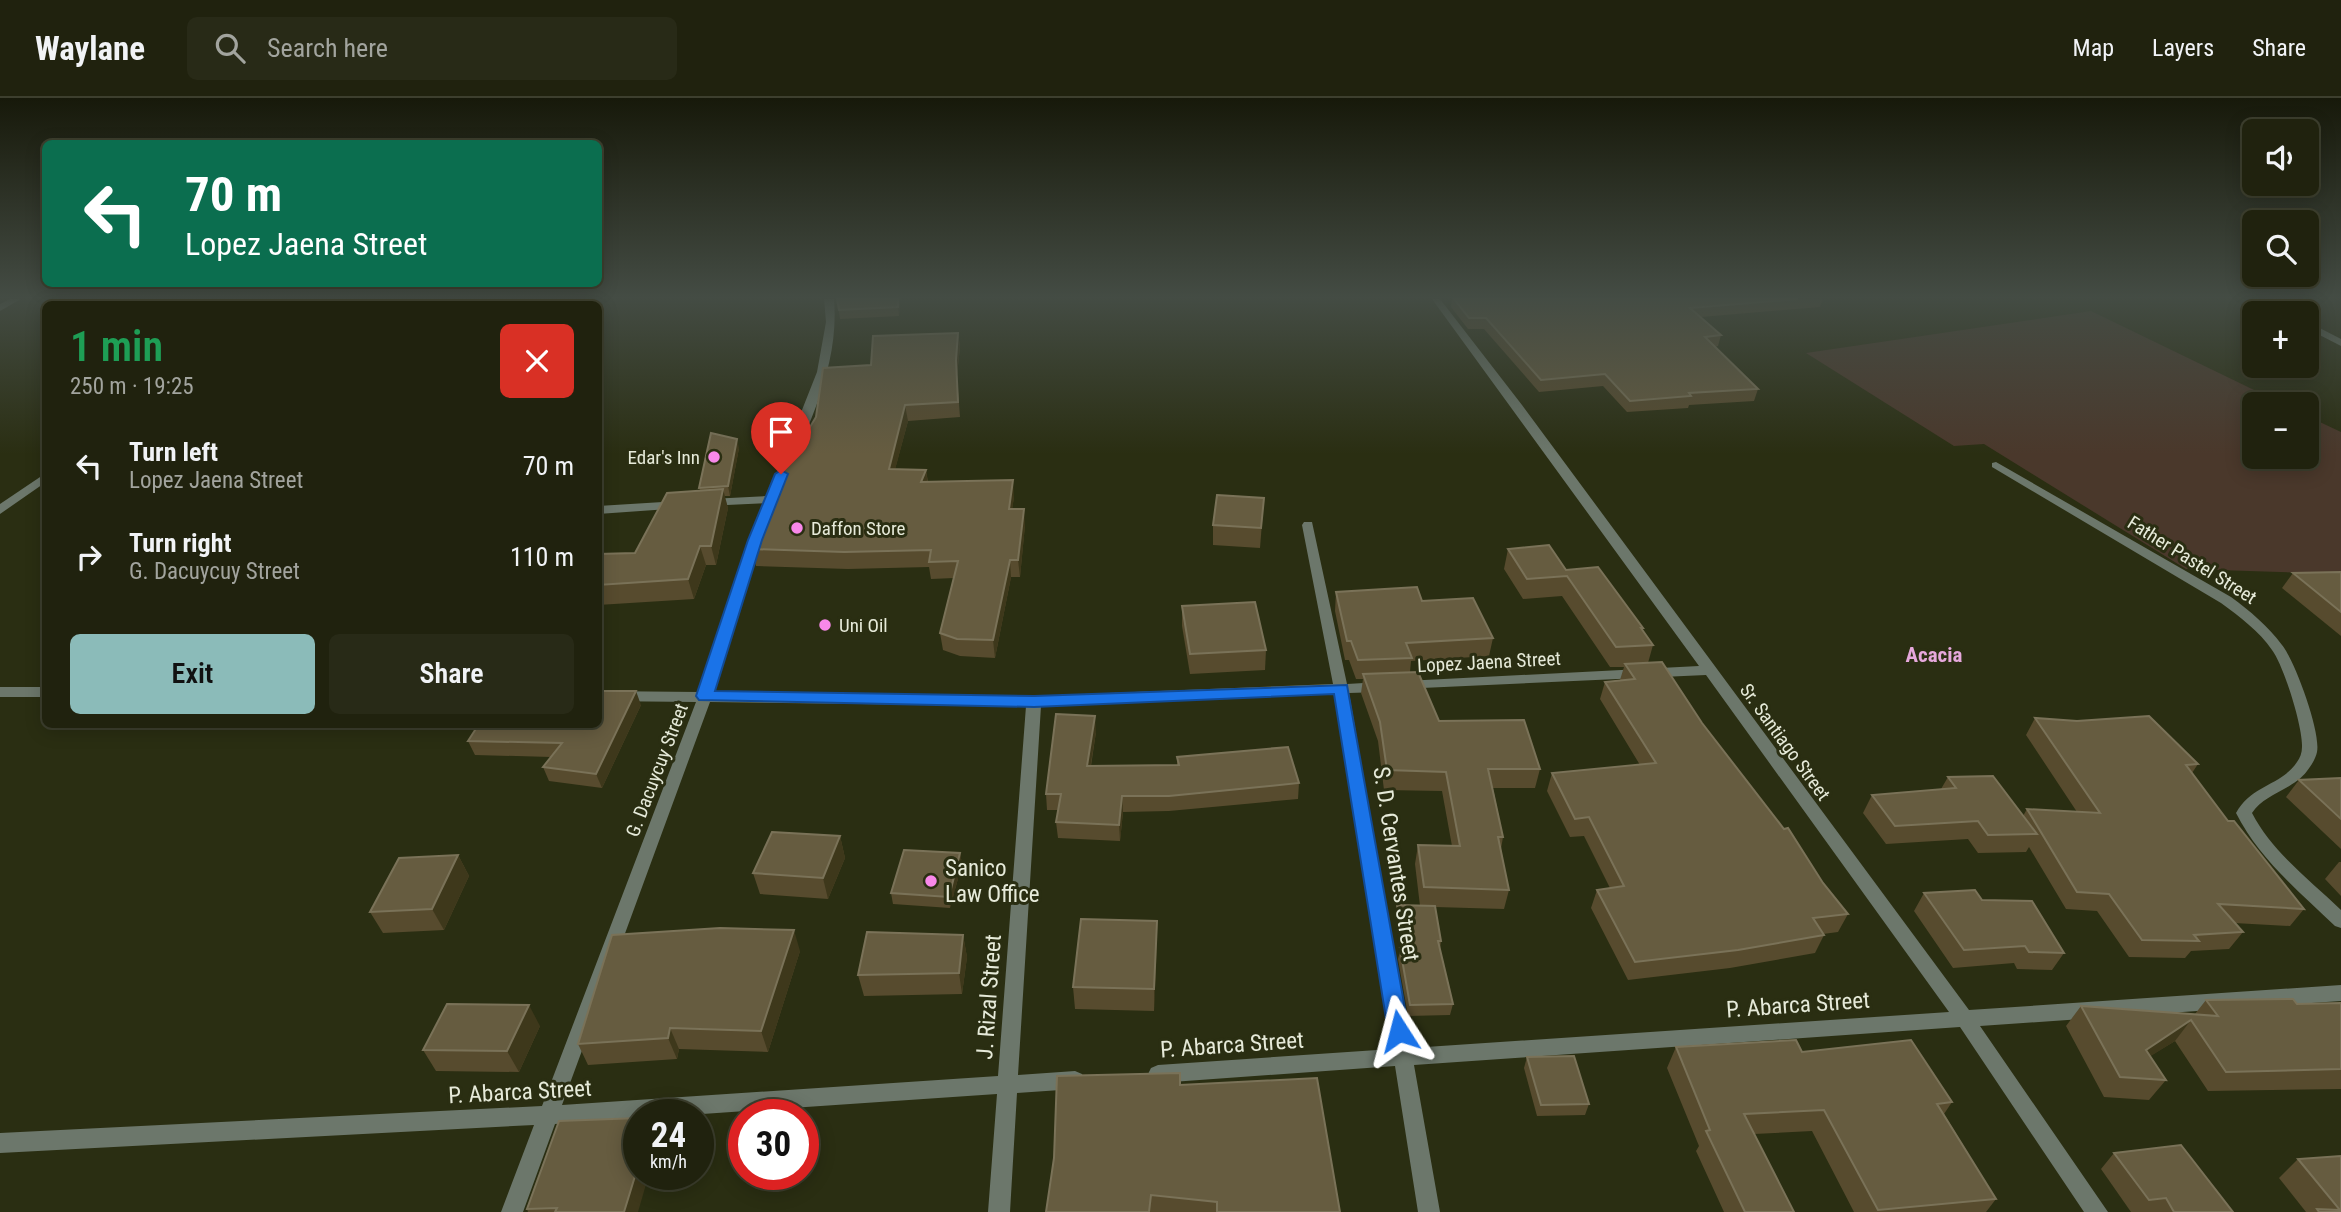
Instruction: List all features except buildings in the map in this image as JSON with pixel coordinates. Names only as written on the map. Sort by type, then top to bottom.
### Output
[{"type":"street","name":"G. Dacuycuy Street","points":[[512,1212],[705,696],[771,499],[828,351]]},
{"type":"street","name":"Sr. Santiago Street","points":[[1478,351],[1964,1018],[2097,1212]]},
{"type":"street","name":"Father Pastel Street","points":[[1996,466],[2226,600],[2268,636],[2284,658],[2298,698],[2310,748],[2302,768],[2283,784],[2259,795],[2248,804],[2244,813],[2249,827],[2263,843],[2341,921]]},
{"type":"street","points":[[0,510],[42,479]]},
{"type":"street","points":[[602,510],[771,499]]},
{"type":"street","name":"S. D. Cervantes Street","points":[[1308,525],[1341,689],[1429,1212]]},
{"type":"street","name":"Lopez Jaena Street","points":[[602,696],[1034,701],[1709,670]]},
{"type":"street","points":[[0,692],[42,692]]},
{"type":"street","name":"J. Rizal Street","points":[[999,1212],[1034,701]]},
{"type":"street","name":"P. Abarca Street","points":[[1144,1075],[2341,993]]},
{"type":"street","name":"P. Abarca Street","points":[[0,1143],[548,1115],[1090,1079]]},
{"type":"shaded area","points":[[2174,351],[2258,392],[2242,392],[2242,469],[2319,469],[2319,422],[2341,432],[2341,574],[2186,569],[1984,444],[1954,446],[1806,353]]},
{"type":"place","name":"Edar's Inn","points":[[714,457]]},
{"type":"place","name":"Daffon Store","points":[[797,528]]},
{"type":"place","name":"Uni Oil","points":[[825,625]]},
{"type":"place","name":"Sanico Law Office","points":[[931,881]]},
{"type":"district","name":"Acacia","points":[[1934,655]]},
{"type":"route","points":[[781,474],[755,540],[705,696],[1034,701],[1341,689],[1399,1031]]}]
